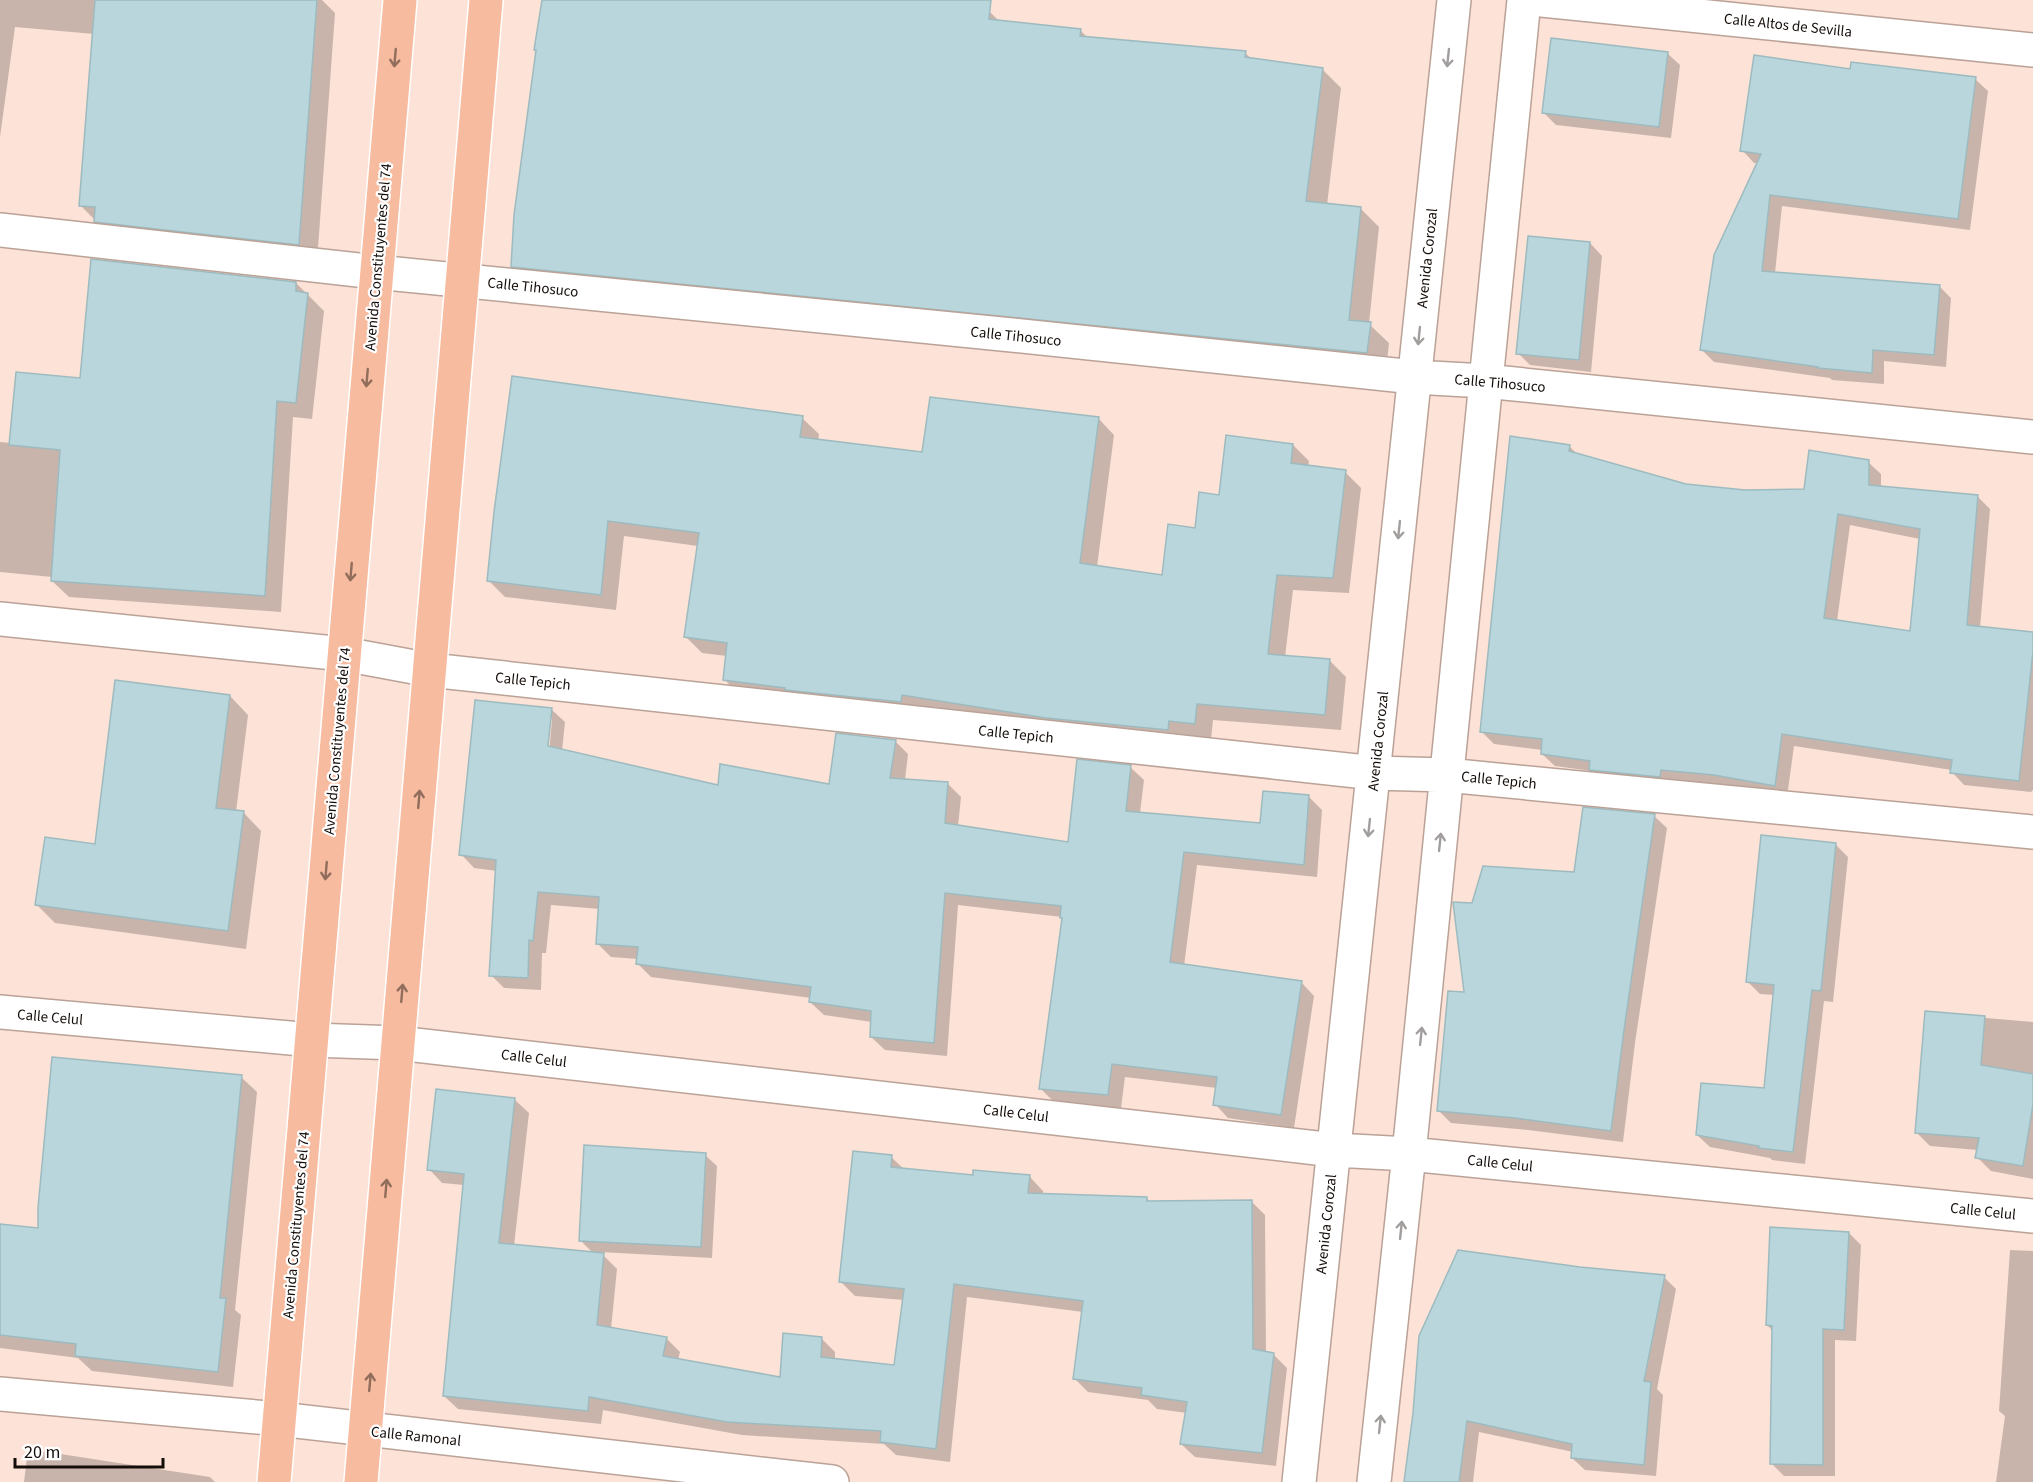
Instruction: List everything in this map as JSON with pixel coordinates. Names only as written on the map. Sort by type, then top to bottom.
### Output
[{"type":"main road","name":"Avenida Constituyentes del 74","points":[[274,1482],[400,0]]},
{"type":"main road","points":[[361,1482],[486,0]]},
{"type":"street","name":"Avenida Corozal","points":[[1299,1482],[1375,773],[1454,0]]},
{"type":"street","points":[[1374,1482],[1524,0]]},
{"type":"street","name":"Calle Altos de Sevilla","points":[[1542,0],[2033,50]]},
{"type":"street","name":"Calle Tihosuco","points":[[0,230],[376,272],[1414,378],[1485,381],[2033,437]]},
{"type":"street","name":"Calle Tepich","points":[[0,619],[344,654],[430,670],[1375,773],[1446,775],[2033,832]]},
{"type":"street","name":"Calle Celul","points":[[0,1012],[312,1040],[398,1042],[1334,1150],[1409,1154],[2033,1216]]},
{"type":"street","name":"Calle Ramonal","points":[[0,1394],[279,1419],[832,1482]]},
{"type":"building","points":[[95,0],[317,0],[299,245],[94,222],[95,207],[79,206]]},
{"type":"building","points":[[542,0],[991,0],[989,19],[1081,29],[1080,36],[1246,51],[1245,57],[1323,68],[1306,201],[1361,207],[1349,320],[1371,322],[1367,353],[511,267],[514,215]]},
{"type":"building","points":[[1551,38],[1668,52],[1659,127],[1542,113]]},
{"type":"building","points":[[1754,55],[1850,69],[1851,62],[1976,77],[1958,219],[1770,195],[1762,271],[1940,285],[1934,355],[1873,350],[1872,373],[1818,368],[1700,350],[1714,255],[1761,154],[1740,151]]},
{"type":"building","points":[[1528,236],[1590,242],[1579,360],[1516,354]]},
{"type":"building","points":[[91,259],[296,282],[296,291],[308,293],[296,403],[277,401],[265,596],[51,581],[60,450],[9,445],[16,372],[80,378]]},
{"type":"building","points":[[512,376],[803,416],[800,437],[922,452],[930,397],[1099,417],[1080,563],[1162,575],[1168,524],[1195,528],[1199,492],[1219,495],[1226,435],[1293,444],[1291,463],[1346,470],[1333,578],[1277,575],[1268,654],[1330,659],[1325,715],[1197,704],[1195,724],[1169,721],[1168,730],[1046,718],[902,695],[901,702],[785,690],[785,688],[723,680],[727,643],[684,637],[699,533],[608,521],[601,595],[487,581]]},
{"type":"building","points":[[1510,436],[1570,445],[1569,451],[1686,484],[1745,490],[1804,489],[1809,450],[1869,460],[1869,485],[1978,495],[1967,625],[2033,632],[2019,781],[1950,773],[1952,760],[1782,734],[1775,786],[1714,775],[1661,770],[1660,777],[1589,770],[1590,761],[1541,754],[1542,739],[1480,732]],"holes":[[[1838,514],[1920,529],[1910,631],[1824,618]]]},
{"type":"building","points":[[115,680],[230,695],[216,808],[244,811],[228,931],[35,905],[45,837],[95,844]]},
{"type":"building","points":[[475,700],[552,708],[548,746],[718,785],[720,764],[829,784],[836,733],[896,740],[890,778],[948,782],[945,823],[1068,842],[1077,759],[1131,765],[1126,811],[1260,823],[1263,791],[1309,795],[1304,865],[1184,852],[1170,962],[1302,981],[1281,1115],[1213,1105],[1217,1077],[1112,1064],[1108,1095],[1039,1089],[1062,918],[1060,918],[1061,906],[945,893],[934,1043],[870,1037],[871,1011],[809,1002],[811,987],[636,964],[638,947],[596,944],[599,897],[538,892],[533,941],[529,940],[528,978],[489,976],[496,860],[459,855]]},
{"type":"building","points":[[1583,807],[1655,814],[1611,1131],[1515,1118],[1437,1111],[1448,991],[1464,992],[1453,902],[1472,903],[1483,866],[1574,872]]},
{"type":"building","points":[[1761,835],[1836,843],[1821,991],[1812,990],[1793,1152],[1758,1148],[1759,1146],[1696,1135],[1701,1083],[1764,1088],[1774,985],[1746,982]]},
{"type":"building","points":[[1925,1011],[1985,1016],[1981,1065],[2033,1074],[2033,1104],[2023,1166],[1975,1158],[1979,1138],[1915,1133]]},
{"type":"building","points":[[52,1057],[242,1075],[220,1298],[226,1298],[218,1372],[75,1356],[76,1344],[0,1335],[0,1224],[38,1228]]},
{"type":"building","points":[[436,1089],[515,1098],[499,1243],[604,1253],[597,1325],[667,1337],[663,1356],[780,1377],[783,1333],[822,1337],[821,1357],[894,1365],[904,1289],[839,1282],[853,1151],[892,1155],[891,1167],[973,1175],[973,1170],[1030,1175],[1028,1193],[1147,1197],[1147,1201],[1252,1200],[1253,1349],[1274,1353],[1262,1453],[1180,1444],[1187,1402],[1141,1395],[1142,1388],[1073,1379],[1083,1301],[954,1284],[936,1449],[880,1442],[881,1431],[727,1422],[589,1397],[588,1411],[443,1396],[464,1174],[427,1170]]},
{"type":"building","points":[[584,1145],[706,1153],[701,1247],[579,1241]]},
{"type":"building","points":[[1770,1227],[1849,1232],[1844,1330],[1823,1329],[1823,1465],[1770,1464],[1772,1326],[1766,1325]]},
{"type":"building","points":[[1458,1250],[1580,1267],[1665,1275],[1644,1381],[1651,1382],[1644,1465],[1571,1458],[1572,1444],[1467,1421],[1459,1482],[1404,1482],[1413,1413],[1419,1336]]}]
